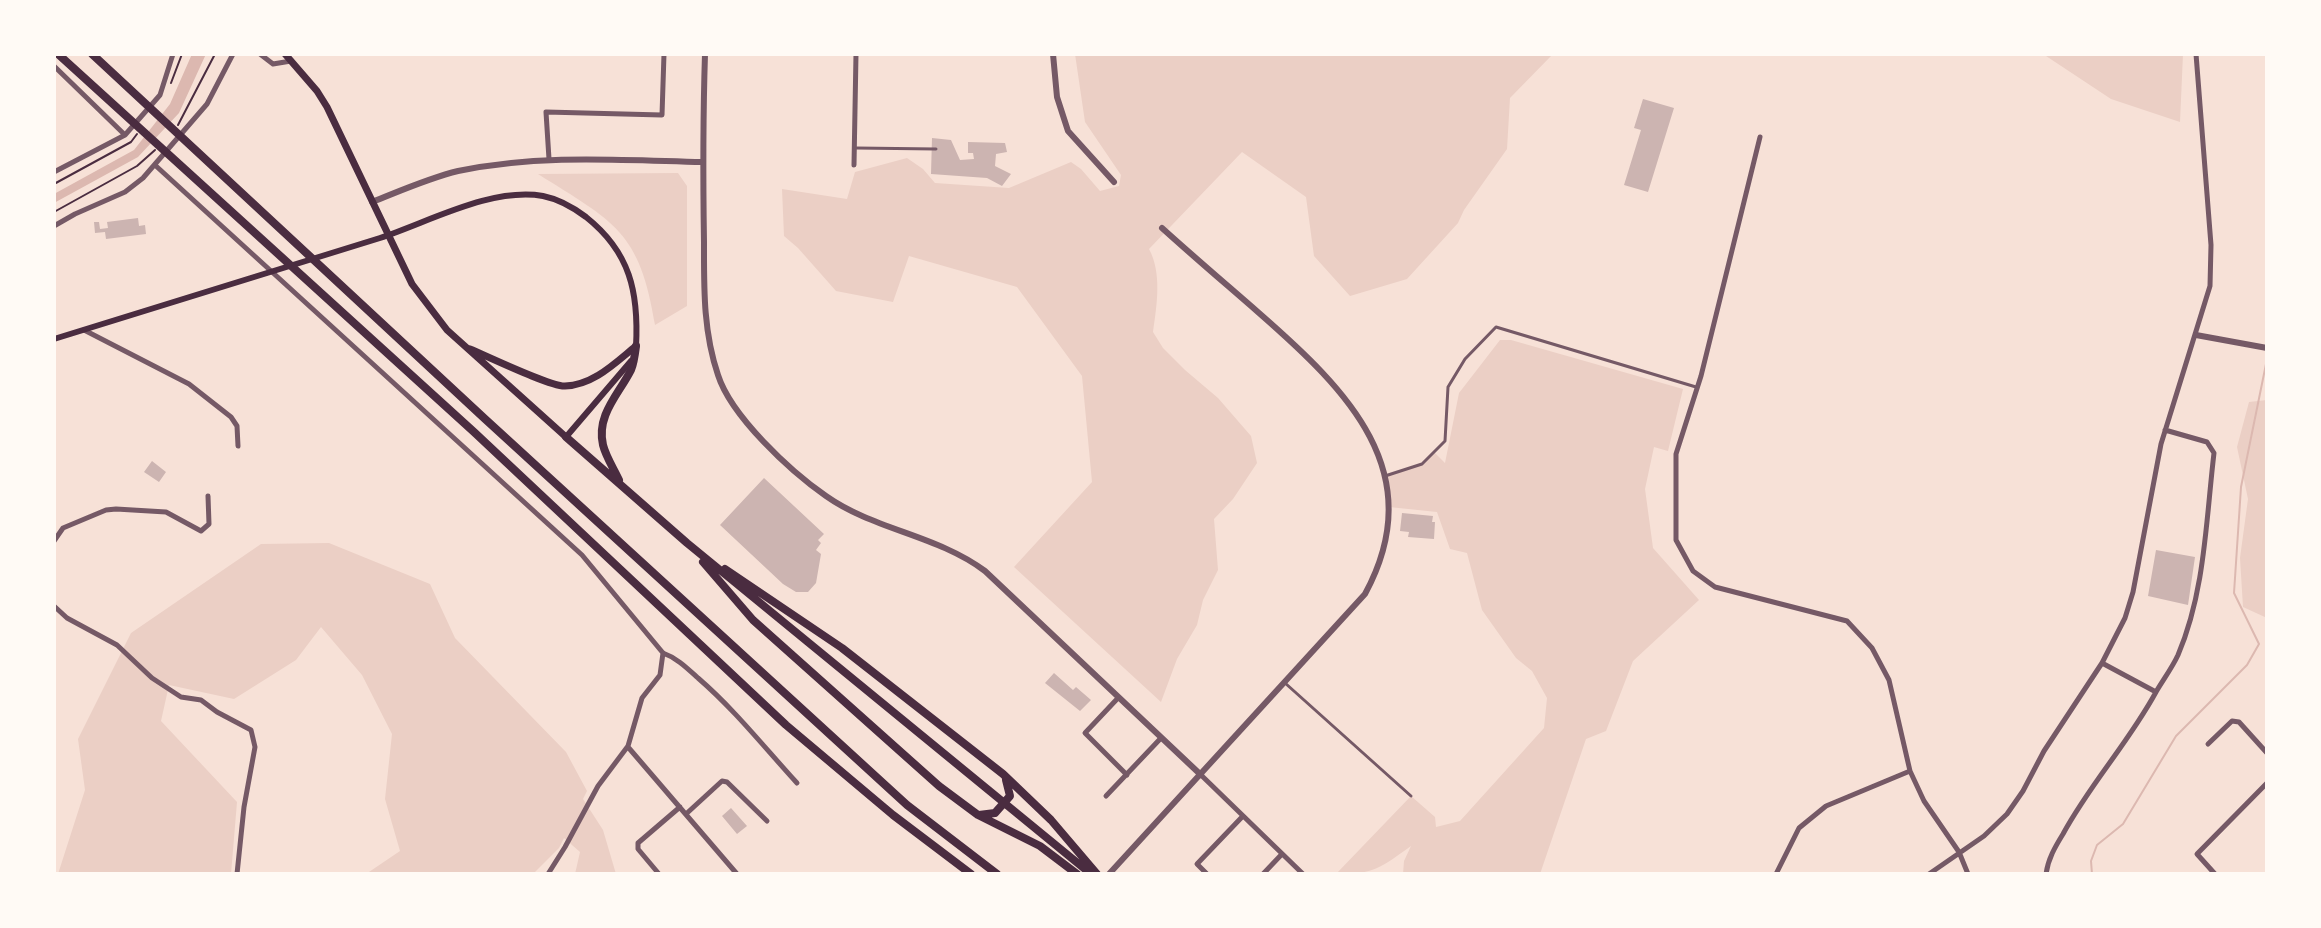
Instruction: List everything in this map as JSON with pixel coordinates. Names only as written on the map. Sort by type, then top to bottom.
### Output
[{"type":"highway","points":[[58,54],[474,432],[786,725],[893,815],[971,874]]},
{"type":"highway","points":[[92,54],[907,805],[997,874]]},
{"type":"highway","points":[[621,484],[603,446],[602,434],[613,395],[633,367],[636,346]]},
{"type":"highway","points":[[566,437],[687,543],[1091,874]]},
{"type":"highway","points":[[687,543],[842,648],[1003,774],[1051,820],[1097,874]]},
{"type":"highway","points":[[687,543],[753,620],[939,786],[978,815],[1040,846],[1077,874]]},
{"type":"highway","points":[[978,815],[995,813],[1010,796],[1003,774]]},
{"type":"main road","points":[[54,339],[83,329],[193,296],[410,228],[493,198],[511,195],[547,197],[564,203],[597,226],[623,257],[637,306],[636,346],[630,364],[566,437],[463,346],[412,284],[372,202],[327,107],[285,54]]},
{"type":"main road","points":[[463,346],[563,387],[608,370],[636,346]]},
{"type":"street","points":[[54,172],[125,135],[160,95],[173,54]]},
{"type":"street","points":[[54,226],[125,192],[156,166],[207,104],[233,54]]},
{"type":"street","points":[[260,54],[273,64],[292,61]]},
{"type":"street","points":[[549,159],[546,112],[662,115],[664,54]]},
{"type":"street","points":[[705,54],[703,308],[718,376],[737,411],[766,443],[826,496],[869,520],[949,549],[985,571],[1303,874]]},
{"type":"street","points":[[854,165],[856,54]]},
{"type":"street","points":[[1053,54],[1057,97],[1068,131],[1114,182]]},
{"type":"street","points":[[1929,874],[1984,836],[2007,814],[2102,663],[2125,618],[2133,592],[2165,429],[2210,286],[2211,245],[2196,54]]},
{"type":"street","points":[[54,66],[125,135]]},
{"type":"street","points":[[1760,137],[1676,454],[1676,540],[1693,571],[1715,587],[1847,621],[1872,648],[1889,680],[1910,771],[1924,801],[1959,852],[1968,874]]},
{"type":"street","points":[[854,148],[936,149]]},
{"type":"street","points":[[372,202],[458,171],[498,164],[549,159],[702,162]]},
{"type":"street","points":[[156,166],[582,555],[663,653],[674,657],[743,719],[797,783]]},
{"type":"street","points":[[1109,874],[1365,594],[1380,567],[1387,538],[1389,507],[1385,476],[1358,415],[1303,352],[1162,228]]},
{"type":"street","points":[[1385,476],[1422,464],[1445,441],[1448,387],[1465,359],[1496,327],[1696,387]]},
{"type":"street","points":[[83,329],[189,384],[231,417],[237,426],[238,446]]},
{"type":"street","points":[[2196,335],[2267,348]]},
{"type":"street","points":[[2046,874],[2049,860],[2076,809],[2146,711],[2177,658],[2191,617],[2197,594],[2214,453],[2207,442],[2165,429]]},
{"type":"street","points":[[54,541],[63,528],[106,510],[116,509],[166,512],[201,531],[209,524],[208,496]]},
{"type":"street","points":[[54,606],[67,618],[117,645],[152,678],[181,697],[201,700],[251,730],[255,747],[244,807],[237,874]]},
{"type":"street","points":[[548,874],[598,786],[628,746],[642,698],[660,675],[663,653]]},
{"type":"street","points":[[2102,663],[2156,692]]},
{"type":"street","points":[[1285,683],[1411,796]]},
{"type":"street","points":[[1118,698],[1085,733],[1127,775]]},
{"type":"street","points":[[2208,744],[2232,721],[2239,722],[2267,753]]},
{"type":"street","points":[[1106,796],[1161,738]]},
{"type":"street","points":[[628,746],[737,874]]},
{"type":"street","points":[[1776,874],[1799,828],[1826,806],[1910,771]]},
{"type":"street","points":[[686,814],[722,781],[727,782],[767,821]]},
{"type":"street","points":[[2215,874],[2197,854],[2267,783]]},
{"type":"street","points":[[659,874],[638,849],[638,843],[680,807]]},
{"type":"street","points":[[1207,874],[1197,864],[1242,817]]},
{"type":"street","points":[[1263,874],[1282,854]]},
{"type":"shaded area","points":[[192,54],[206,54],[179,113],[138,157],[54,203],[54,194],[134,150],[170,104]]},
{"type":"shaded area","points":[[1075,54],[1553,54],[1510,98],[1507,149],[1458,223],[1407,279],[1350,296],[1314,256],[1306,197],[1242,152],[1149,249],[1157,279],[1153,332],[1163,348],[1218,398],[1251,436],[1257,463],[1233,499],[1214,519],[1218,570],[1203,600],[1197,625],[1177,659],[1161,702],[1014,567],[1092,482],[1082,376],[1017,287],[909,256],[893,302],[836,291],[784,236],[782,189],[847,199],[855,172],[907,158],[923,169],[935,183],[1009,188],[1071,162],[1100,191],[1119,186],[1121,175],[1085,122]]},
{"type":"shaded area","points":[[2043,54],[2183,54],[2180,122],[2111,99]]},
{"type":"shaded area","points":[[678,173],[687,186],[687,306],[655,325],[641,268],[619,232],[586,205],[538,174]]},
{"type":"shaded area","points":[[1500,340],[1511,340],[1683,389],[1668,451],[1654,447],[1645,489],[1653,548],[1699,600],[1633,661],[1606,731],[1586,739],[1540,874],[1403,874],[1404,861],[1411,846],[1376,868],[1360,873],[1336,874],[1411,796],[1435,817],[1436,827],[1460,821],[1544,728],[1547,698],[1532,671],[1516,658],[1482,610],[1467,553],[1450,549],[1437,512],[1389,507],[1385,476],[1422,464],[1434,452],[1445,463],[1459,393]]},
{"type":"shaded area","points":[[2267,400],[2267,618],[2243,607],[2240,558],[2248,499],[2237,447],[2249,402]]},
{"type":"shaded area","points":[[329,543],[430,584],[455,638],[566,752],[587,791],[583,799],[603,830],[616,874],[575,874],[580,852],[564,838],[559,848],[533,874],[366,874],[400,851],[385,799],[392,734],[362,675],[321,627],[296,660],[234,699],[169,685],[161,721],[237,802],[231,874],[58,874],[85,790],[78,739],[131,633],[261,544]]},
{"type":"building","points":[[1643,99],[1674,108],[1648,192],[1624,185],[1641,130],[1634,128]]},
{"type":"building","points":[[932,138],[951,140],[960,160],[974,159],[973,153],[968,153],[968,142],[1005,143],[1007,152],[996,154],[995,166],[1011,174],[1002,186],[987,178],[931,174]]},
{"type":"building","points":[[138,218],[139,226],[145,225],[146,234],[106,239],[105,232],[95,233],[94,222],[99,222],[100,229],[108,228],[107,222]]},
{"type":"building","points":[[152,461],[166,472],[159,482],[144,472]]},
{"type":"building","points":[[764,478],[824,534],[818,540],[821,543],[816,550],[821,554],[816,583],[808,592],[796,592],[783,584],[720,525]]},
{"type":"building","points":[[1402,513],[1433,516],[1434,539],[1408,537],[1409,532],[1400,531]]},
{"type":"building","points":[[2156,550],[2195,557],[2188,605],[2148,596]]},
{"type":"building","points":[[1054,673],[1073,690],[1076,687],[1091,700],[1080,711],[1045,683]]},
{"type":"building","points":[[731,808],[747,826],[737,834],[722,816]]},
{"type":"waterway","points":[[2266,121],[2267,126]]},
{"type":"waterway","points":[[2092,874],[2091,861],[2097,845],[2123,824],[2176,736],[2247,665],[2259,644],[2234,593],[2241,487],[2266,364]]}]
